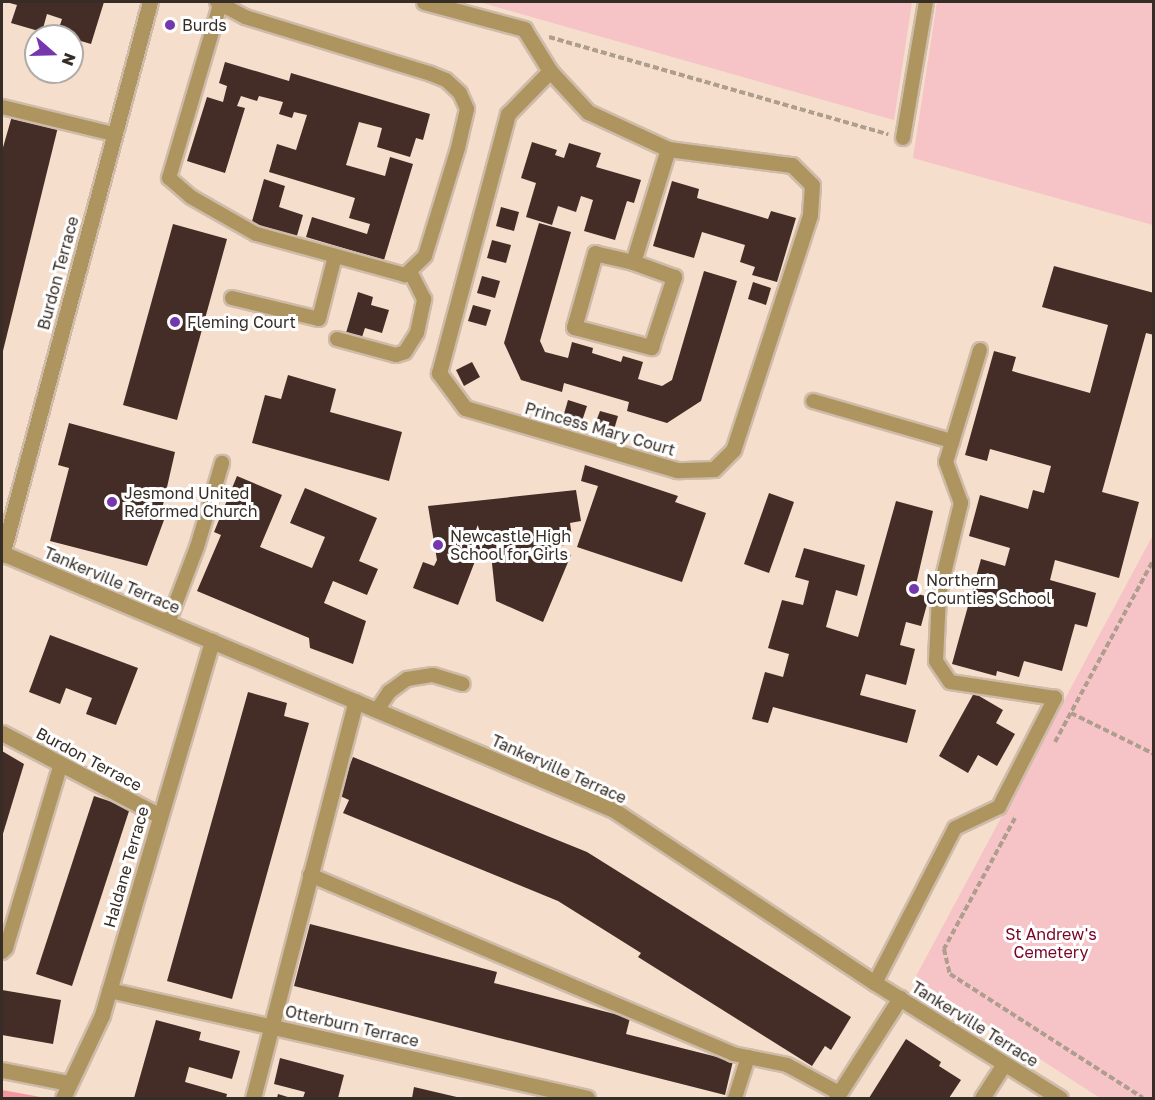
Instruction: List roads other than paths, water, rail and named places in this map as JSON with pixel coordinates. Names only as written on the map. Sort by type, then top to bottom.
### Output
[{"type":"street","name":"Burdon Terrace","points":[[2,554],[150,2]]},
{"type":"street","name":"Princess Mary Court","points":[[424,2],[524,29],[550,71],[588,112],[668,149],[792,165],[812,185],[810,215],[733,450],[714,469],[677,470],[465,408],[439,373],[508,114],[550,71]]},
{"type":"street","points":[[633,262],[668,149]]},
{"type":"street","points":[[595,253],[633,262],[674,277],[651,347],[574,327],[595,253]]},
{"type":"street","name":"Tankerville Terrace","points":[[2,554],[612,809],[875,983],[1060,1098]]},
{"type":"street","name":"Haldane Terrace","points":[[63,1098],[68,1083],[102,1015],[212,641]]},
{"type":"street","points":[[253,1098],[356,701]]},
{"type":"street","name":"Burdon Terrace","points":[[2,733],[160,816]]},
{"type":"street","name":"Otterburn Terrace","points":[[109,990],[586,1098]]},
{"type":"street","points":[[837,1096],[900,998]]},
{"type":"street","points":[[982,1098],[1004,1064]]},
{"type":"street","points":[[2,1070],[68,1083]]},
{"type":"lane","points":[[903,138],[926,2]]},
{"type":"lane","points":[[219,3],[245,17],[431,74],[460,93],[467,109],[458,148],[425,256],[405,275],[335,256],[256,234],[191,196],[169,178],[219,3]]},
{"type":"lane","points":[[2,107],[114,134]]},
{"type":"lane","points":[[232,298],[319,319],[335,256]]},
{"type":"lane","points":[[337,339],[396,355],[411,347],[424,299],[410,271]]},
{"type":"lane","points":[[875,983],[955,828],[999,807],[1055,698],[950,682],[936,661],[939,594],[961,503],[946,462],[980,350]]},
{"type":"lane","points":[[813,401],[952,441]]},
{"type":"lane","points":[[168,623],[197,547],[222,463]]},
{"type":"lane","points":[[377,710],[390,692],[407,679],[433,675],[463,684]]},
{"type":"lane","points":[[2,952],[6,948],[61,764]]},
{"type":"lane","points":[[310,875],[748,1057],[787,1065],[837,1096]]},
{"type":"lane","points":[[735,1098],[748,1057]]},
{"type":"place","name":"Burds","points":[[170,25]]},
{"type":"place","name":"Fleming Court","points":[[175,322]]},
{"type":"place","name":"Jesmond United Reformed Church","points":[[112,502]]},
{"type":"place","name":"Newcastle High School for Girls","points":[[438,545]]},
{"type":"place","name":"Northern Counties School","points":[[914,589]]},
{"type":"park label","name":"St Andrew's Cemetery","points":[[1051,943]]}]
